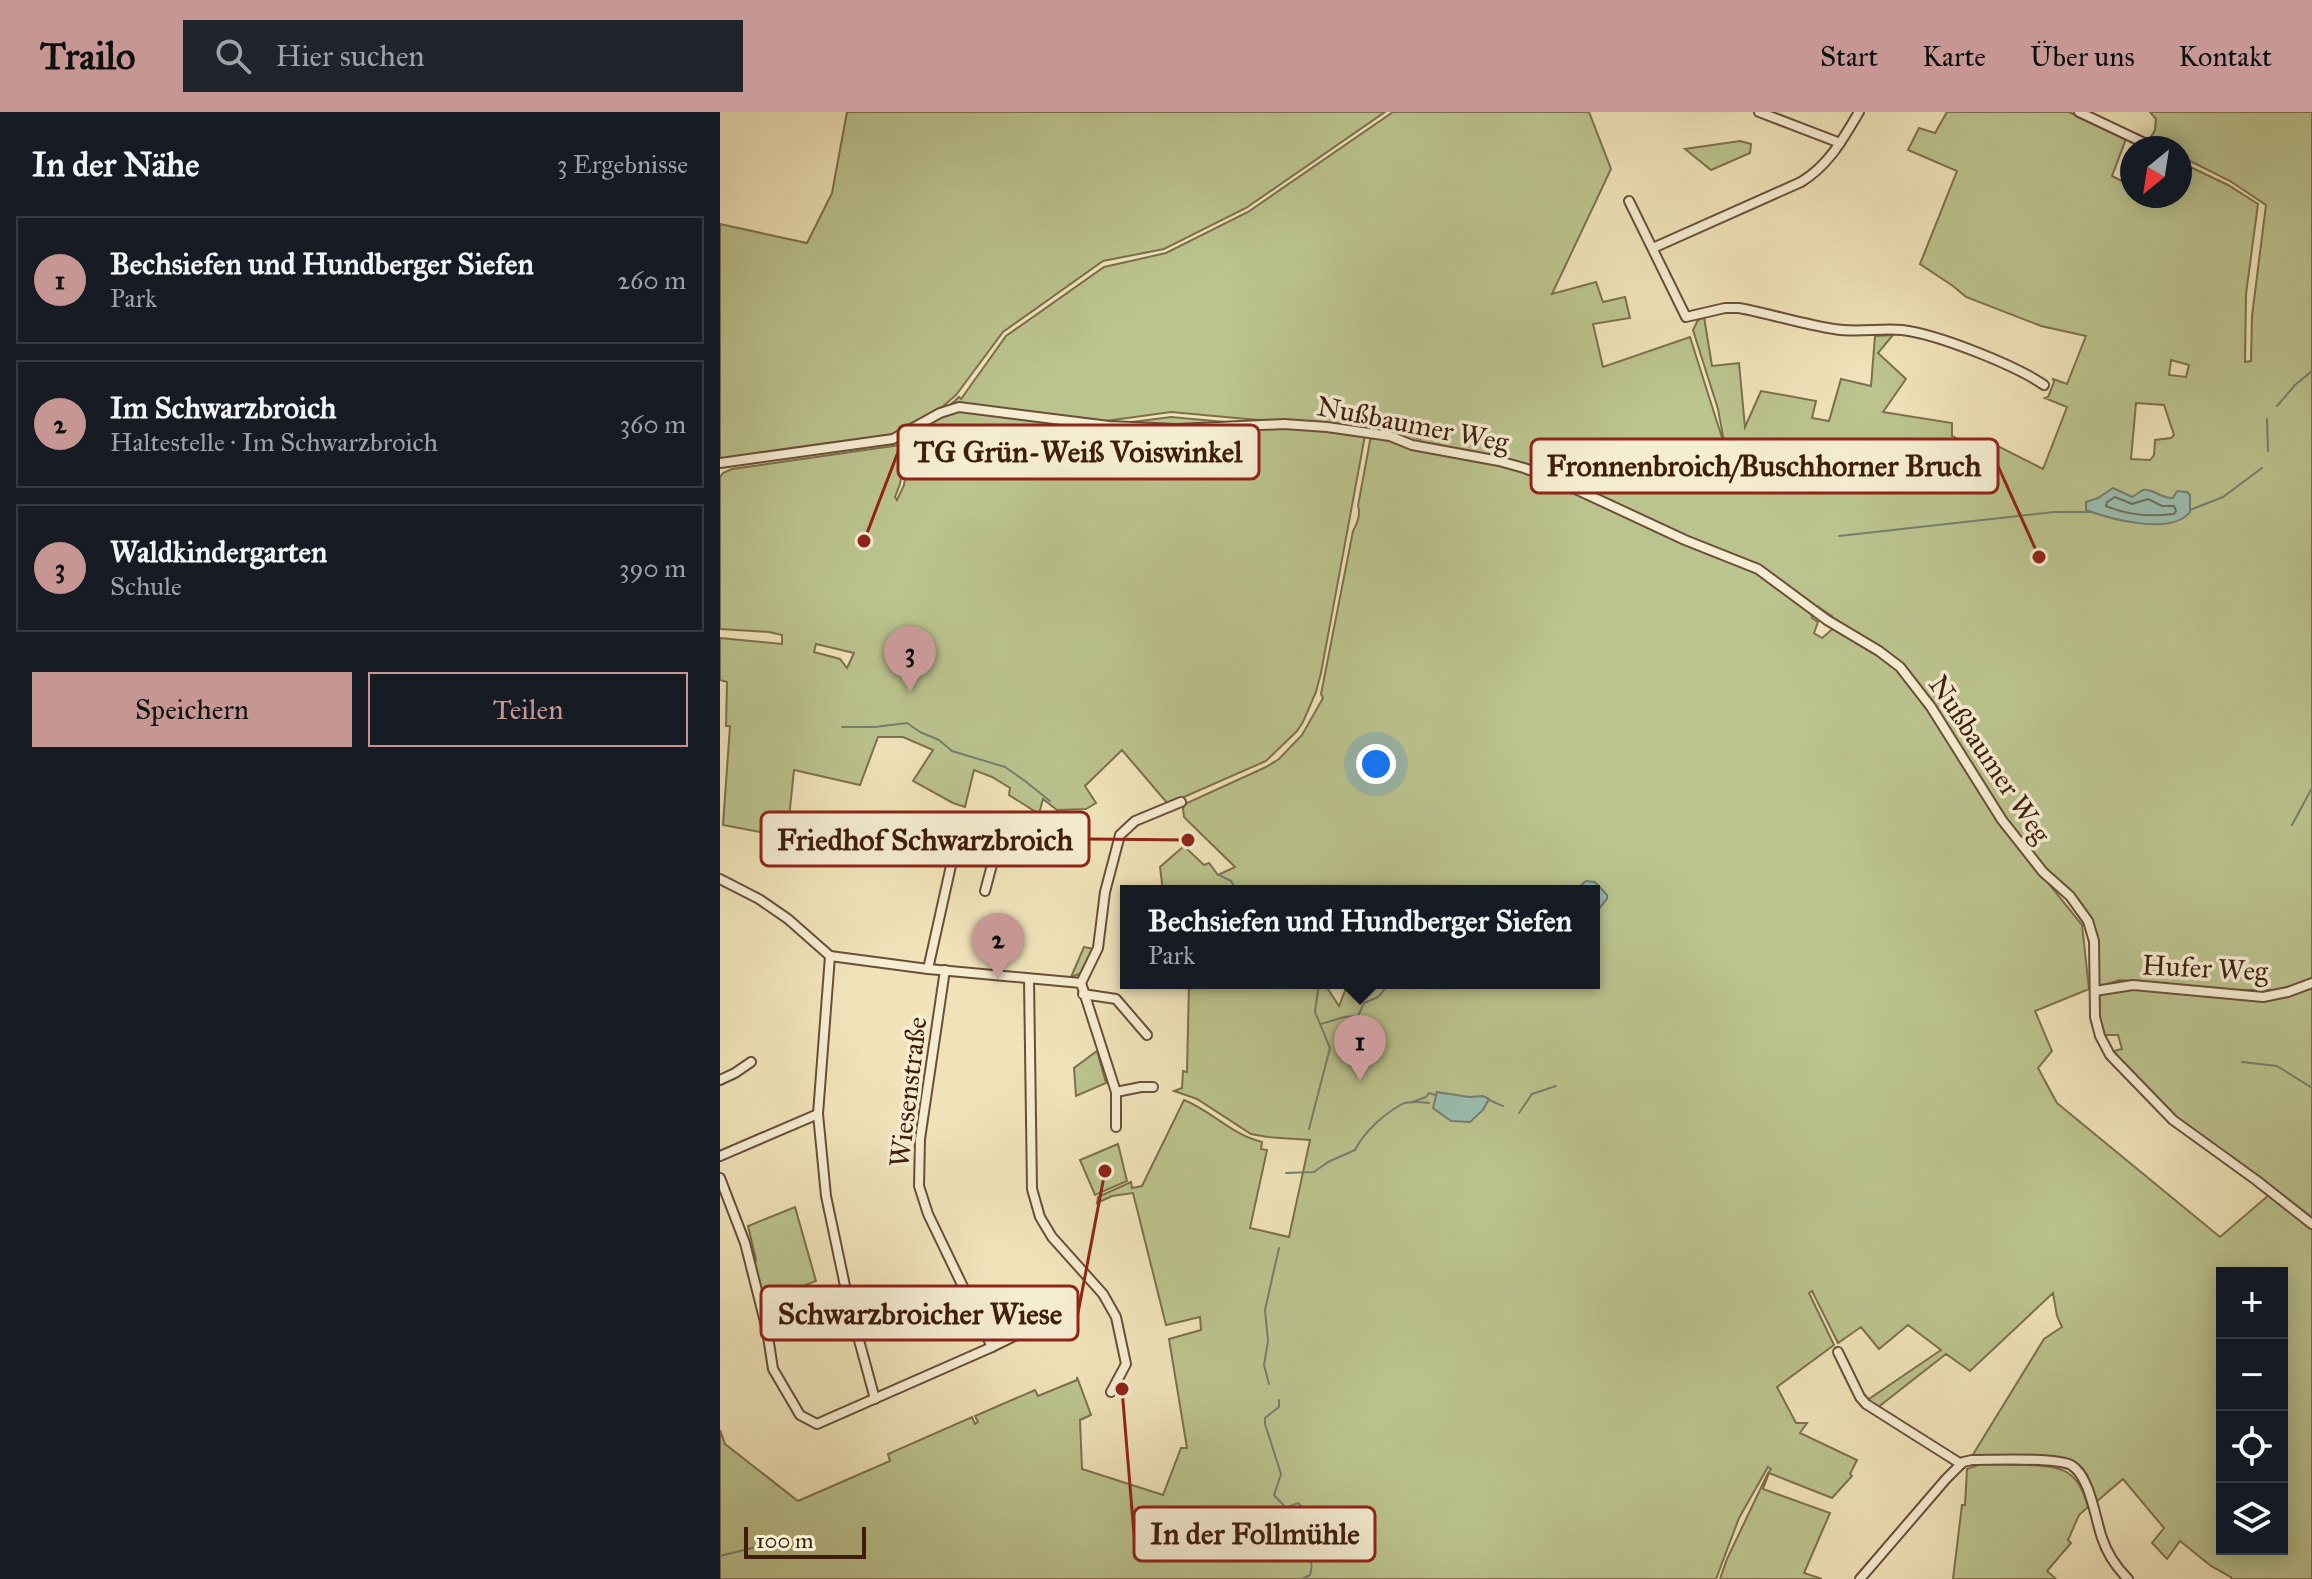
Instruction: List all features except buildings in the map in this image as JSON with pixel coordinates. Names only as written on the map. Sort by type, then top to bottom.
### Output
[{"type":"street","points":[[1759,112],[1840,143]]},
{"type":"street","points":[[1653,248],[1801,182],[1824,166],[1859,112]]},
{"type":"street","points":[[2079,112],[2130,136]]},
{"type":"street","points":[[1629,201],[1686,317],[1739,308],[1839,330],[1921,333],[1983,356],[2044,385]]},
{"type":"street","name":"Nußbaumer Weg","points":[[720,463],[893,439],[940,413],[959,407],[1109,426],[1177,429],[1284,424],[1327,427],[1390,436],[1412,445],[1524,468],[1758,569],[1827,620],[1900,667],[1931,707],[2002,820],[2043,872],[2070,896],[2088,921],[2094,941],[2095,1017],[2110,1055],[2173,1120],[2312,1224]]},
{"type":"street","points":[[1116,1127],[1116,1092],[1081,983],[1098,948],[1105,892],[1120,835],[1135,821],[1181,802]]},
{"type":"street","points":[[858,833],[954,852],[994,856],[985,891]]},
{"type":"street","points":[[928,969],[954,852]]},
{"type":"street","points":[[720,879],[758,898],[788,919],[830,956],[928,969],[1081,983]]},
{"type":"street","points":[[830,956],[818,1114],[829,1212],[848,1300],[875,1399]]},
{"type":"street","name":"Wiesenstraße","points":[[945,970],[920,1139],[919,1186],[933,1226],[992,1347]]},
{"type":"street","points":[[1029,979],[1032,1189],[1040,1217],[1052,1237],[1103,1294],[1116,1317],[1126,1364],[1111,1392]]},
{"type":"street","name":"Hufer Weg","points":[[2095,991],[2133,985],[2263,997],[2312,983]]},
{"type":"street","points":[[1083,994],[1116,999],[1147,1035]]},
{"type":"street","points":[[720,1080],[751,1062]]},
{"type":"street","points":[[1116,1092],[1153,1087]]},
{"type":"street","points":[[720,1156],[818,1114]]},
{"type":"street","points":[[720,1178],[745,1243],[767,1330],[773,1369],[800,1415],[817,1424],[1056,1316]]},
{"type":"street","points":[[1838,1352],[1866,1404],[1961,1464]]},
{"type":"street","points":[[1860,1579],[1923,1505],[1968,1460],[2071,1465],[2086,1484],[2106,1548],[2128,1579]]},
{"type":"green space","points":[[847,112],[1385,112],[1246,208],[1164,249],[1103,261],[1003,332],[956,395],[912,433],[720,459],[720,224],[807,243],[832,193]]},
{"type":"green space","points":[[1393,112],[1589,112],[1611,169],[1552,294],[1596,282],[1603,302],[1625,297],[1630,318],[1593,324],[1603,367],[1690,337],[1725,447],[1718,409],[1693,330],[1698,320],[1704,317],[1712,366],[1739,363],[1745,427],[1761,391],[1816,401],[1812,418],[1829,421],[1841,379],[1871,386],[1875,336],[1893,335],[1878,353],[1906,379],[1883,412],[1952,423],[1952,436],[1983,452],[1988,441],[2043,469],[2067,407],[2045,398],[2053,379],[2067,384],[2086,336],[2041,326],[1966,297],[1920,264],[1957,171],[1908,150],[1919,128],[1935,133],[1947,112],[2069,112],[2120,136],[2120,155],[2112,176],[2120,180],[2120,208],[2192,208],[2192,168],[2258,204],[2246,294],[2245,362],[2251,361],[2252,316],[2266,205],[2230,181],[2192,162],[2192,136],[2152,136],[2156,119],[2150,112],[2312,112],[2312,979],[2277,990],[2231,990],[2120,980],[2094,988],[2087,924],[2004,820],[2000,823],[2082,925],[2089,989],[2035,1011],[2052,1051],[2038,1068],[2057,1103],[2220,1237],[2270,1194],[2312,1229],[2312,1579],[2231,1579],[2180,1541],[2167,1559],[2152,1543],[2164,1528],[2123,1479],[2095,1503],[2087,1476],[2073,1462],[2013,1455],[1972,1456],[2044,1339],[2062,1327],[2053,1293],[1970,1371],[1946,1354],[1877,1408],[1866,1401],[1941,1350],[1908,1325],[1879,1349],[1861,1327],[1838,1343],[1812,1291],[1809,1293],[1834,1345],[1777,1387],[1796,1423],[1807,1423],[1800,1433],[1857,1460],[1850,1474],[1852,1476],[1832,1498],[1769,1473],[1763,1489],[1830,1513],[1804,1573],[1822,1579],[1720,1579],[1727,1559],[1768,1473],[1771,1469],[1768,1467],[1739,1518],[1716,1579],[720,1579],[720,1430],[725,1444],[798,1501],[890,1461],[888,1454],[972,1417],[975,1424],[978,1422],[975,1416],[1035,1390],[1038,1396],[1077,1380],[1077,1377],[1091,1415],[1080,1420],[1082,1469],[1163,1495],[1181,1448],[1187,1448],[1169,1339],[1201,1330],[1200,1317],[1166,1325],[1133,1193],[1112,1196],[1097,1203],[1098,1197],[1131,1182],[1132,1188],[1142,1186],[1184,1100],[1241,1134],[1262,1142],[1261,1149],[1267,1150],[1250,1228],[1289,1237],[1310,1140],[1251,1134],[1197,1099],[1174,1091],[1182,1088],[1183,1071],[1187,1072],[1189,989],[1328,989],[1339,1006],[1346,989],[1600,989],[1600,885],[1162,885],[1160,867],[1184,846],[1204,865],[1209,863],[1218,875],[1235,867],[1184,817],[1183,808],[1187,803],[1279,759],[1302,735],[1323,698],[1321,694],[1353,531],[1359,516],[1358,506],[1372,430],[1395,431],[1421,439],[1395,429],[1171,412],[1091,423],[1108,425],[1171,417],[1366,430],[1316,692],[1297,731],[1266,761],[1168,804],[1122,750],[1085,786],[1096,803],[1086,809],[1057,810],[1043,799],[1039,814],[1009,795],[1010,788],[974,770],[965,807],[953,803],[913,781],[933,750],[903,737],[878,737],[860,785],[794,770],[787,837],[723,825],[730,726],[726,726],[727,682],[720,680],[720,638],[782,644],[782,635],[720,629],[720,477],[732,469],[907,444],[895,497],[897,500],[904,485],[911,441],[959,397],[961,399],[1006,336],[1104,267],[1166,253],[1248,212]],"holes":[[[2171,360],[2189,365],[2186,377],[2169,375]],[[2136,403],[2164,405],[2174,435],[2155,440],[2154,455],[2150,460],[2131,459]],[[1817,606],[1832,616],[1835,627],[1822,638],[1814,633],[1818,622],[1812,618],[1811,611]],[[816,644],[854,653],[847,668],[840,659],[814,652]]]},
{"type":"green space","points":[[1740,141],[1751,144],[1750,153],[1711,170],[1685,149]]},
{"type":"green space","points":[[1084,947],[1094,949],[1082,973],[1071,977]]},
{"type":"green space","points":[[2312,986],[2312,1223],[2237,1161],[2172,1118],[2114,1051],[2122,1049],[2118,1035],[2103,1035],[2094,992],[2120,988],[2276,995]]},
{"type":"green space","points":[[1097,1051],[1106,1083],[1076,1096],[1074,1068]]},
{"type":"green space","points":[[1118,1144],[1127,1181],[1095,1195],[1080,1160]]},
{"type":"green space","points":[[795,1207],[816,1281],[805,1285],[814,1310],[772,1326],[754,1264],[756,1260],[748,1226]]},
{"type":"green space","points":[[1981,1464],[2050,1467],[2067,1472],[2079,1485],[2088,1507],[2079,1515],[2068,1540],[2071,1543],[2047,1571],[2056,1579],[1953,1579],[1962,1505],[1965,1505],[1967,1469]]},
{"type":"water","points":[[2113,488],[2132,497],[2143,490],[2169,498],[2173,498],[2177,491],[2187,492],[2190,495],[2190,512],[2181,519],[2155,524],[2124,521],[2086,510],[2086,502]]},
{"type":"water","points":[[1586,881],[1598,885],[1581,885]]},
{"type":"water","points":[[1600,887],[1607,895],[1600,907]]},
{"type":"water","points":[[1437,1092],[1489,1099],[1470,1122],[1451,1121],[1433,1108]]},
{"type":"waterway","points":[[2277,406],[2312,371]]},
{"type":"waterway","points":[[2267,419],[2268,451]]},
{"type":"waterway","points":[[2190,510],[2223,497],[2262,468]]},
{"type":"waterway","points":[[1839,536],[2054,512],[2092,512]]},
{"type":"waterway","points":[[842,727],[907,723],[939,740],[952,751],[1005,767],[1050,801]]},
{"type":"waterway","points":[[2292,825],[2312,788]]},
{"type":"waterway","points":[[1219,875],[1233,885]]},
{"type":"waterway","points":[[1309,1129],[1330,1048],[1315,1012],[1318,989]]},
{"type":"waterway","points":[[1321,1024],[1358,1016],[1364,1003],[1378,997],[1385,989]]},
{"type":"waterway","points":[[2242,1062],[2277,1066],[2312,1088]]},
{"type":"waterway","points":[[1519,1113],[1532,1094],[1556,1086]]},
{"type":"waterway","points":[[1412,1102],[1429,1093],[1435,1095]]},
{"type":"waterway","points":[[1489,1100],[1503,1106]]},
{"type":"waterway","points":[[1286,1173],[1314,1172],[1355,1150],[1375,1124],[1402,1104],[1429,1103]]},
{"type":"waterway","points":[[1269,1384],[1264,1365],[1268,1341],[1265,1310],[1279,1248]]},
{"type":"waterway","points":[[1279,1400],[1279,1407],[1265,1418],[1281,1474],[1274,1495],[1286,1508],[1298,1503],[1307,1512],[1324,1517],[1324,1520],[1315,1523],[1320,1531],[1317,1547],[1307,1555],[1311,1572],[1302,1579]]},
{"type":"waterway","points":[[720,1556],[760,1546],[811,1547]]},
{"type":"place","name":"TG Grün-Weiß Voiswinkel","points":[[864,541]]},
{"type":"place","name":"Fronnenbroich/Buschhorner Bruch","points":[[2039,557]]},
{"type":"place","name":"Waldkindergarten","points":[[910,692]]},
{"type":"place","name":"Friedhof Schwarzbroich","points":[[1188,840]]},
{"type":"place","name":"Im Schwarzbroich","points":[[998,979]]},
{"type":"place","name":"Bechsiefen und Hundberger Siefen","points":[[1360,1081]]},
{"type":"place","name":"Schwarzbroicher Wiese","points":[[1105,1171]]},
{"type":"place","name":"In der Follmühle","points":[[1122,1389]]}]
